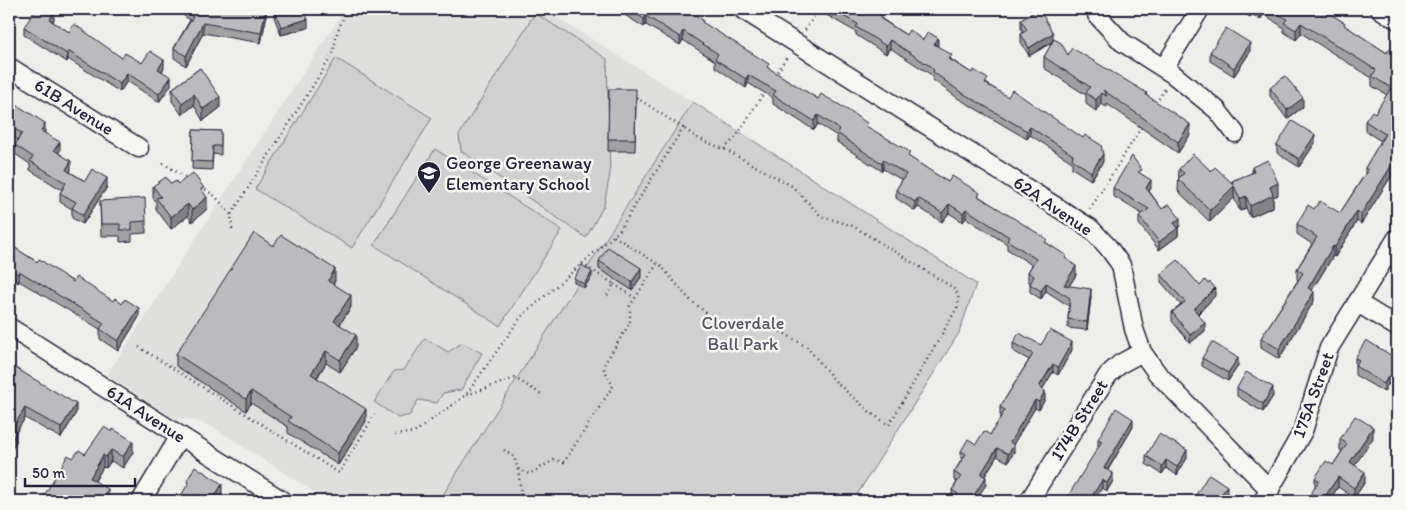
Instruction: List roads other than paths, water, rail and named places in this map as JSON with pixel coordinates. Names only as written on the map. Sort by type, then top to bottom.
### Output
[{"type":"street","name":"62A Avenue","points":[[742,9],[1090,228],[1121,264],[1134,328],[1142,352],[1156,372],[1267,495]]},
{"type":"street","points":[[1164,68],[1200,9]]},
{"type":"street","points":[[1380,9],[1397,20]]},
{"type":"street","points":[[1097,15],[1122,42],[1164,68],[1218,110],[1235,133]]},
{"type":"street","name":"61B Avenue","points":[[9,67],[139,148]]},
{"type":"street","name":"175A Street","points":[[1267,495],[1302,431],[1329,348],[1397,238]]},
{"type":"street","points":[[1358,303],[1397,328]]},
{"type":"street","name":"61A Avenue","points":[[9,327],[284,501]]},
{"type":"street","name":"174B Street","points":[[1029,501],[1108,375],[1120,364],[1142,352]]},
{"type":"street","points":[[141,501],[180,436]]},
{"type":"place","name":"George Greenaway Elementary School","points":[[429,194]]},
{"type":"park label","name":"Cloverdale Ball Park","points":[[743,333]]}]
